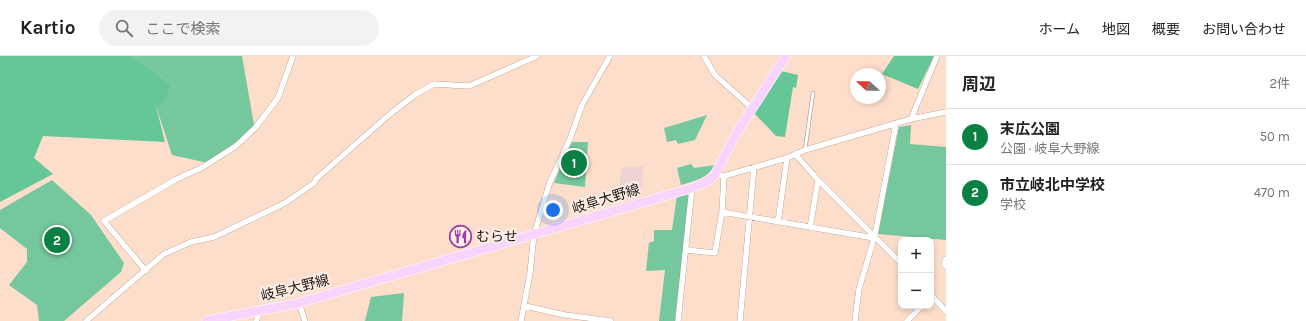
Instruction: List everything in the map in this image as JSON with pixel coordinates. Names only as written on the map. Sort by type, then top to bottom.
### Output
[{"type":"main road","points":[[720,175],[736,134],[786,56]]},
{"type":"main road","name":"岐阜大野線","points":[[206,321],[260,312],[299,303],[692,188],[720,175]]},
{"type":"street","points":[[146,271],[104,221],[175,180],[203,167],[236,146],[255,128],[278,98],[293,56]]},
{"type":"street","points":[[86,321],[164,254],[191,242],[214,237],[285,203],[314,183],[316,179],[390,114],[416,94],[434,84],[469,86],[537,56]]},
{"type":"street","points":[[521,321],[525,306],[534,234],[550,182],[564,152],[582,105],[610,56]]},
{"type":"street","points":[[704,56],[715,75],[752,108]]},
{"type":"street","points":[[911,119],[937,56]]},
{"type":"street","points":[[686,250],[715,253],[722,212],[720,175],[787,158],[805,150],[911,119],[946,112]]},
{"type":"street","points":[[855,321],[859,289],[875,236],[896,124]]},
{"type":"street","points":[[795,154],[818,180],[898,260]]},
{"type":"street","points":[[778,222],[787,158]]},
{"type":"street","points":[[740,321],[754,167]]},
{"type":"street","points":[[810,228],[818,180]]},
{"type":"street","points":[[678,321],[692,188]]},
{"type":"street","points":[[722,212],[810,228],[875,236]]},
{"type":"street","points":[[946,259],[944,264],[946,266]]},
{"type":"street","points":[[934,299],[946,311]]},
{"type":"street","points":[[299,303],[305,321]]},
{"type":"street","points":[[525,306],[571,318],[611,321]]},
{"type":"street","points":[[907,321],[919,309]]},
{"type":"street","points":[[256,321],[260,312]]},
{"type":"lane","points":[[805,150],[813,93]]},
{"type":"shaded area","points":[[643,166],[642,196],[619,202],[621,168]]},
{"type":"green space","points":[[0,56],[132,56],[171,84],[163,103],[156,106],[165,142],[43,136],[34,158],[53,174],[0,202]]},
{"type":"green space","points":[[132,56],[242,56],[254,125],[244,136],[208,163],[172,155],[156,106],[171,84]]},
{"type":"green space","points":[[894,56],[934,56],[918,89],[886,76],[886,68]]},
{"type":"green space","points":[[781,71],[798,75],[796,88],[793,87],[785,137],[776,136],[754,113]]},
{"type":"green space","points":[[707,115],[695,140],[678,144],[676,140],[667,142],[664,128]]},
{"type":"green space","points":[[911,125],[910,144],[946,147],[946,240],[934,239],[934,237],[878,234],[899,127]]},
{"type":"green space","points":[[571,142],[588,142],[585,187],[554,183]]},
{"type":"green space","points":[[691,164],[694,168],[715,165],[705,176],[681,185],[677,168]]},
{"type":"green space","points":[[52,180],[91,215],[124,263],[121,272],[64,321],[39,321],[37,305],[9,285],[27,262],[27,249],[0,228],[0,210]]},
{"type":"green space","points":[[686,193],[689,196],[675,321],[659,321],[665,270],[646,271],[649,243],[654,241],[654,230],[672,230],[677,195]]},
{"type":"green space","points":[[404,293],[402,321],[365,321],[371,297]]},
{"type":"place","name":"末広公園","points":[[574,163]]},
{"type":"place","name":"むらせ","points":[[460,236]]},
{"type":"place","name":"市立岐北中学校","points":[[57,240]]}]
